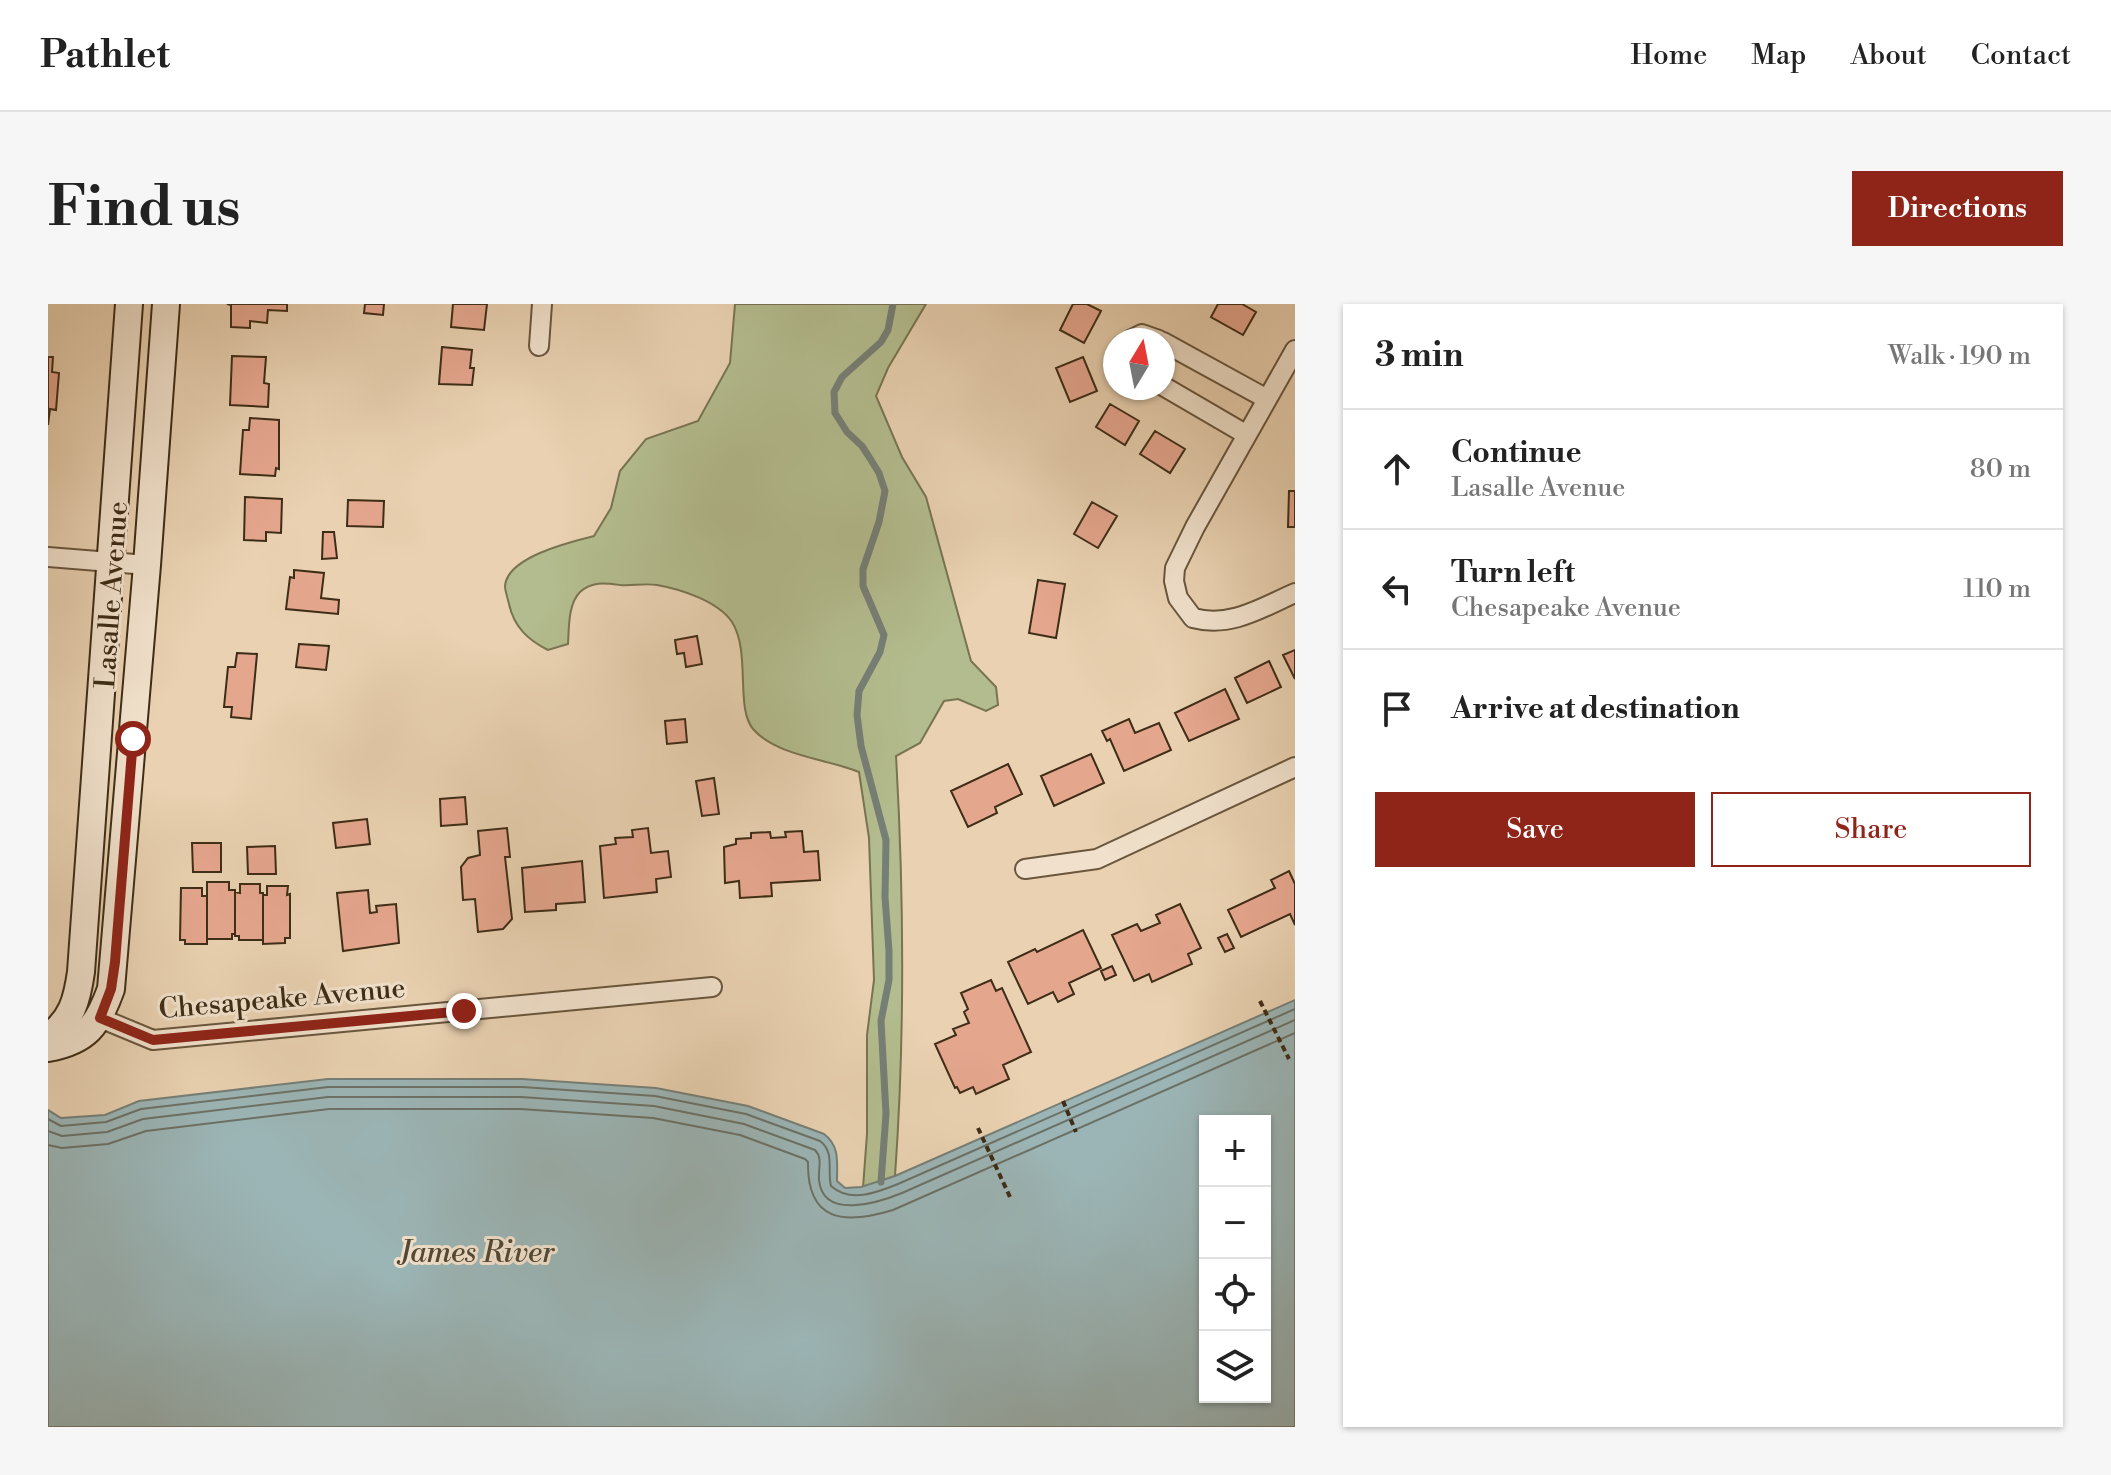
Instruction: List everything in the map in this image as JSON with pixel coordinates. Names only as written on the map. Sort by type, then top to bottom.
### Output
[{"type":"main road","name":"Lasalle Avenue","points":[[48,1037],[70,1017],[78,996],[81,972],[129,304]]},
{"type":"main road","name":"Lasalle Avenue","points":[[100,1018],[111,989],[115,962],[166,304]]},
{"type":"main road","points":[[48,1048],[77,1041],[100,1018]]},
{"type":"street","points":[[539,346],[542,304]]},
{"type":"street","points":[[1175,349],[1267,399]]},
{"type":"street","points":[[1295,350],[1180,555],[1174,581],[1178,598],[1193,618],[1217,622],[1239,618],[1295,593]]},
{"type":"street","points":[[1175,393],[1247,435]]},
{"type":"street","points":[[48,557],[147,565]]},
{"type":"street","points":[[1025,869],[1097,859],[1295,767]]},
{"type":"street","name":"Chesapeake Avenue","points":[[100,1018],[153,1040],[712,987]]},
{"type":"path","points":[[1260,1001],[1289,1059]]},
{"type":"path","points":[[1063,1101],[1076,1132]]},
{"type":"path","points":[[978,1128],[1010,1197]]},
{"type":"green space","points":[[735,304],[926,304],[888,368],[876,396],[902,457],[926,497],[971,661],[996,687],[998,705],[986,711],[958,699],[944,701],[920,743],[896,756],[902,966],[895,1176],[863,1188],[867,1134],[867,1035],[874,980],[869,838],[859,772],[788,751],[753,729],[745,707],[738,634],[726,615],[708,602],[657,585],[594,584],[580,592],[573,603],[568,644],[548,650],[534,642],[518,626],[505,588],[508,576],[528,559],[594,536],[611,508],[620,471],[646,439],[698,421],[730,363]]},
{"type":"water","name":"James River","points":[[1295,1000],[1295,1427],[48,1427],[48,1110],[61,1118],[105,1115],[139,1101],[328,1079],[522,1079],[656,1088],[748,1106],[824,1134],[835,1149],[837,1181],[845,1188],[861,1187],[895,1176]]},
{"type":"building","points":[[227,304],[287,304],[287,311],[268,310],[267,323],[250,321],[250,328],[231,327],[231,305]]},
{"type":"building","points":[[365,304],[384,304],[383,315],[364,313]]},
{"type":"building","points":[[453,304],[487,304],[484,330],[451,327]]},
{"type":"building","points":[[1073,304],[1087,304],[1101,311],[1084,343],[1060,330]]},
{"type":"building","points":[[1218,304],[1242,304],[1256,312],[1243,335],[1211,317]]},
{"type":"building","points":[[442,347],[472,350],[472,385],[439,384]]},
{"type":"building","points":[[232,356],[266,357],[264,383],[269,384],[268,407],[230,405]]},
{"type":"building","points":[[48,357],[53,357],[52,372],[59,373],[56,410],[50,409],[48,425]]},
{"type":"building","points":[[1083,357],[1097,391],[1070,402],[1056,368]]},
{"type":"building","points":[[1110,404],[1139,421],[1125,445],[1096,427]]},
{"type":"building","points":[[250,418],[279,420],[279,469],[276,468],[275,476],[240,474],[243,430],[249,430]]},
{"type":"building","points":[[1155,431],[1185,449],[1170,473],[1140,454]]},
{"type":"building","points":[[1289,491],[1295,491],[1295,527],[1288,527]]},
{"type":"building","points":[[245,497],[282,499],[281,533],[266,532],[266,541],[244,540]]},
{"type":"building","points":[[348,500],[384,501],[383,527],[347,526]]},
{"type":"building","points":[[1092,502],[1117,516],[1098,548],[1074,534]]},
{"type":"building","points":[[323,532],[334,532],[337,558],[322,559]]},
{"type":"building","points":[[294,570],[324,573],[321,598],[339,600],[338,614],[286,609],[290,577],[294,578]]},
{"type":"building","points":[[1038,580],[1065,584],[1056,638],[1029,633]]},
{"type":"building","points":[[697,636],[702,664],[686,667],[684,653],[677,654],[675,640]]},
{"type":"building","points":[[299,644],[329,646],[326,670],[296,667]]},
{"type":"building","points":[[1295,650],[1295,679],[1283,655]]},
{"type":"building","points":[[237,653],[257,654],[251,719],[231,717],[232,707],[224,707],[228,667],[235,667]]},
{"type":"building","points":[[1269,661],[1281,687],[1247,703],[1235,678]]},
{"type":"building","points":[[1225,689],[1239,719],[1189,741],[1175,713]]},
{"type":"building","points":[[685,719],[687,742],[667,744],[665,721]]},
{"type":"building","points":[[1129,719],[1135,733],[1159,723],[1171,750],[1124,771],[1110,739],[1107,741],[1102,731]]},
{"type":"building","points":[[1091,754],[1104,783],[1054,806],[1041,776]]},
{"type":"building","points":[[1008,764],[1022,794],[995,807],[997,813],[968,827],[951,791]]},
{"type":"building","points":[[714,778],[719,814],[702,816],[696,781]]},
{"type":"building","points":[[465,797],[467,824],[441,826],[440,799]]},
{"type":"building","points":[[367,819],[370,844],[336,848],[333,823]]},
{"type":"building","points":[[507,828],[510,857],[505,857],[512,919],[503,929],[478,932],[475,899],[463,900],[461,867],[468,858],[480,855],[478,831]]},
{"type":"building","points":[[648,828],[651,853],[668,851],[671,877],[656,879],[657,892],[604,898],[600,846],[616,844],[615,838],[633,837],[632,830]]},
{"type":"building","points":[[802,831],[804,852],[818,851],[820,880],[771,883],[772,896],[740,898],[739,881],[725,883],[724,847],[736,844],[736,839],[751,838],[751,833],[770,832],[771,838],[786,837],[785,832]]},
{"type":"building","points":[[192,843],[221,843],[221,872],[193,872]]},
{"type":"building","points":[[275,846],[276,874],[248,874],[247,847]]},
{"type":"building","points":[[582,861],[585,902],[556,904],[556,910],[525,912],[522,868]]},
{"type":"building","points":[[1289,871],[1295,884],[1295,925],[1290,914],[1241,937],[1228,910],[1275,888],[1271,880]]},
{"type":"building","points":[[207,882],[229,882],[229,890],[235,890],[235,934],[232,934],[232,939],[207,939]]},
{"type":"building","points":[[240,884],[260,884],[260,893],[263,893],[263,940],[239,940],[239,936],[235,936],[235,892],[240,893]]},
{"type":"building","points":[[267,886],[288,886],[290,938],[285,938],[285,943],[263,944],[263,895],[267,895]]},
{"type":"building","points":[[181,888],[202,888],[202,896],[207,896],[207,944],[185,944],[185,940],[180,940]]},
{"type":"building","points":[[368,890],[370,913],[377,912],[376,906],[396,904],[399,943],[343,951],[337,893]]},
{"type":"building","points":[[1180,904],[1201,948],[1188,954],[1192,964],[1152,982],[1149,974],[1134,981],[1112,935],[1137,924],[1141,931],[1160,923],[1156,915]]},
{"type":"building","points":[[1083,930],[1101,968],[1069,983],[1074,994],[1058,1002],[1053,992],[1028,1004],[1008,962]]},
{"type":"building","points":[[1227,934],[1234,948],[1225,952],[1218,938]]},
{"type":"building","points":[[1112,966],[1116,975],[1105,980],[1101,971]]},
{"type":"building","points":[[991,980],[996,991],[1002,988],[1031,1052],[1003,1065],[1009,1079],[976,1094],[973,1087],[960,1093],[935,1044],[956,1035],[953,1029],[969,1023],[964,1012],[968,1009],[961,993]]},
{"type":"waterway","points":[[881,1182],[886,1114],[881,1021],[889,980],[886,840],[861,746],[857,715],[859,691],[880,652],[884,635],[863,586],[863,569],[879,522],[885,491],[871,460],[835,413],[834,392],[842,377],[881,342],[888,330],[893,304]]},
{"type":"route","points":[[133,739],[115,962],[111,989],[100,1018],[153,1040],[464,1011]]}]
